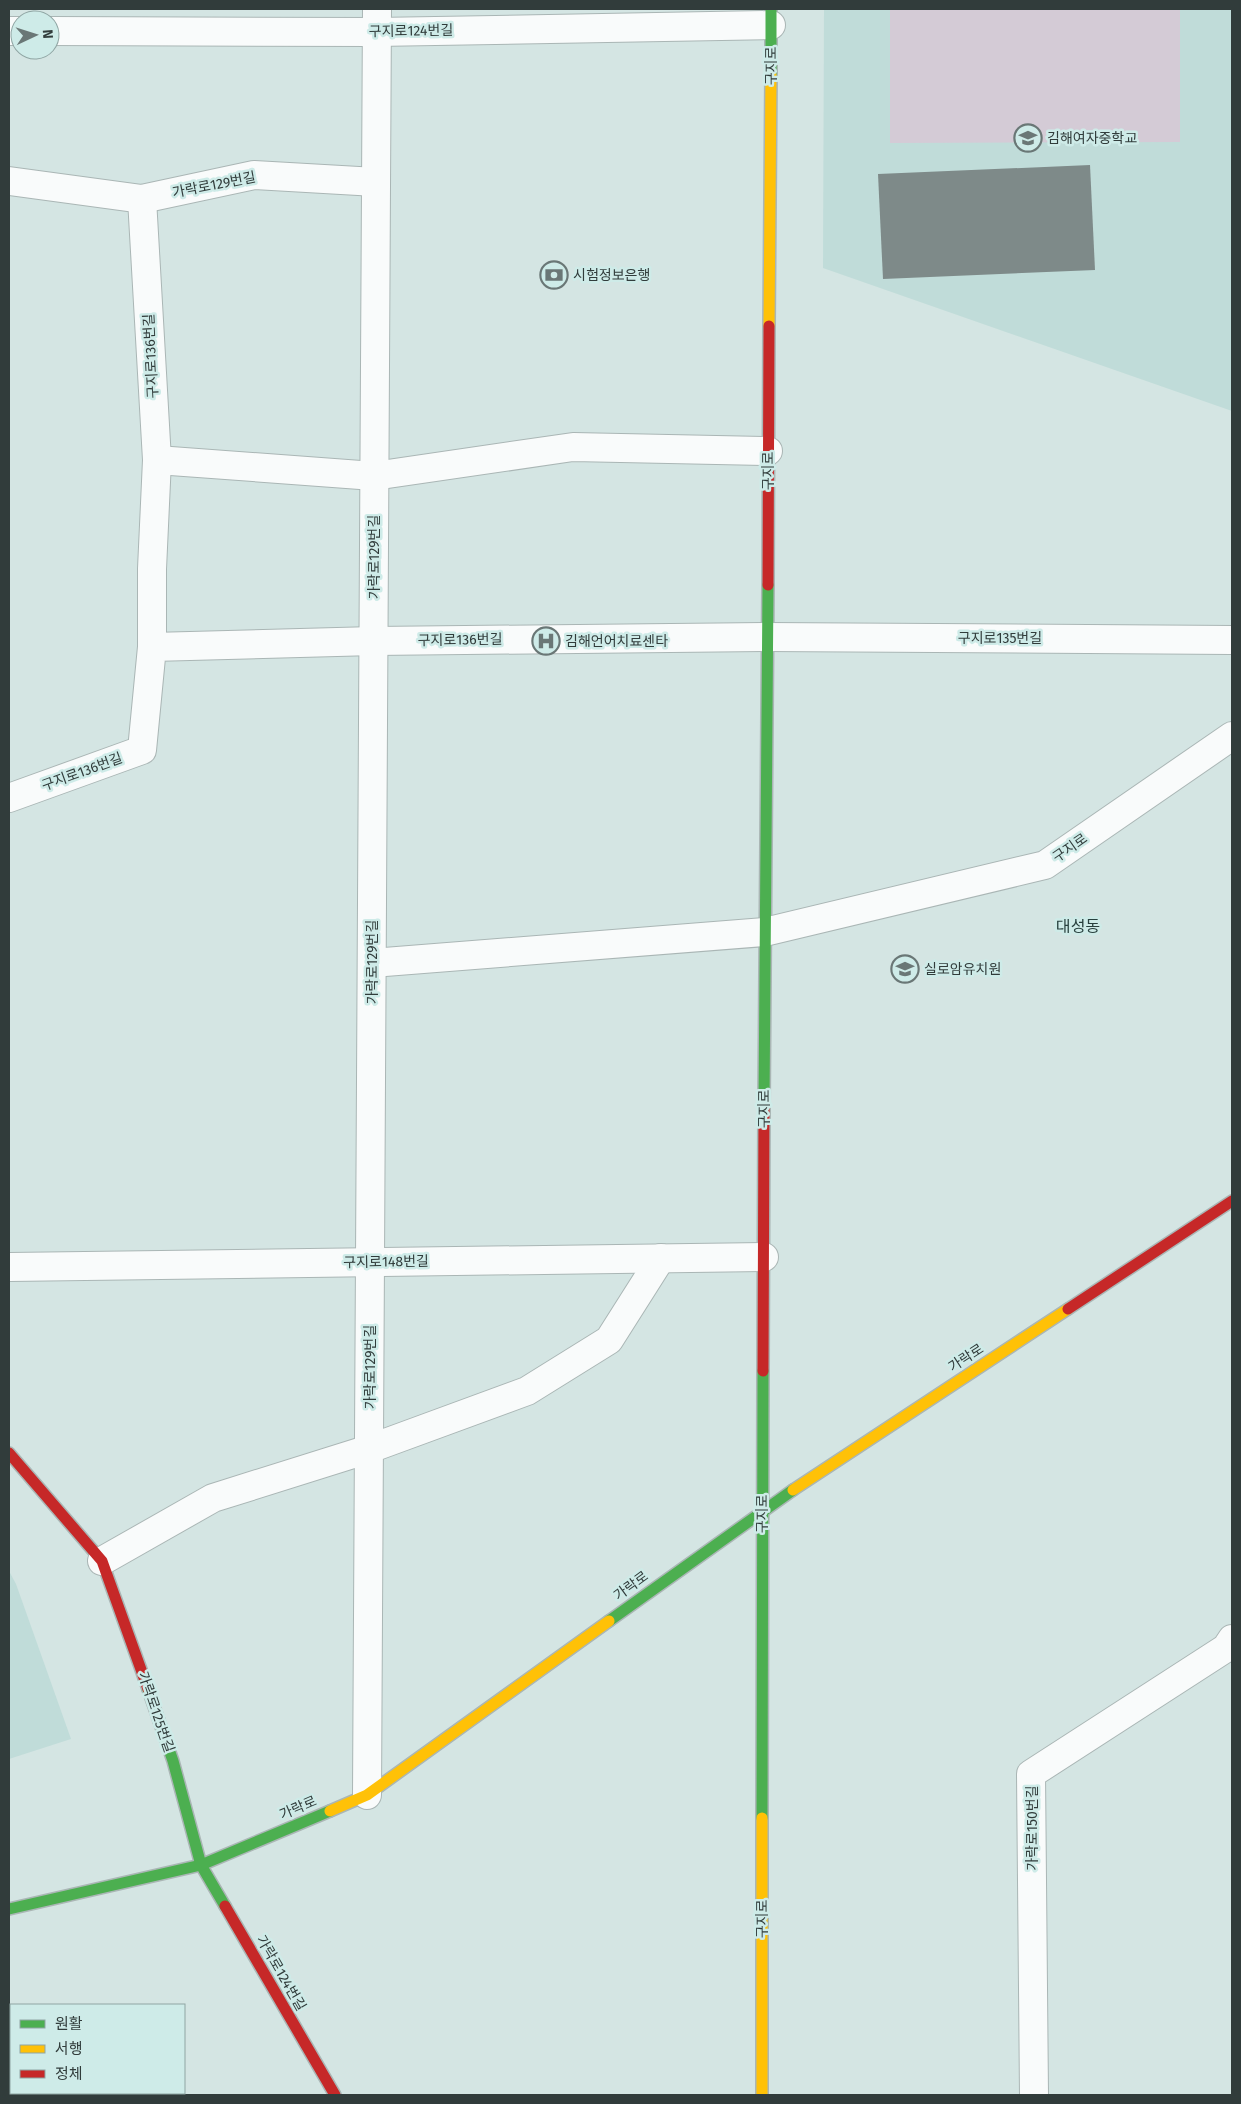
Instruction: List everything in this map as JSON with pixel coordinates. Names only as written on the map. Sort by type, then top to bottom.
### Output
[{"type":"street","name":"구지로124번길","points":[[60,31],[376,20],[771,17]]},
{"type":"street","name":"구지로","points":[[762,2095],[762,1510],[771,17]]},
{"type":"street","name":"가락로129번길","points":[[367,1794],[376,20]]},
{"type":"street","name":"가락로129번길","points":[[142,199],[254,175],[376,182]]},
{"type":"street","points":[[9,180],[142,199]]},
{"type":"street","name":"구지로136번길","points":[[9,798],[142,750],[152,647],[152,569],[157,460],[142,199]]},
{"type":"street","points":[[157,460],[374,476],[573,447],[768,452]]},
{"type":"street","name":"구지로136번길","points":[[152,647],[374,641],[768,637]]},
{"type":"street","name":"구지로135번길","points":[[768,637],[1232,640]]},
{"type":"street","name":"구지로","points":[[372,963],[765,932],[1044,865],[1232,736]]},
{"type":"street","name":"가락로","points":[[9,1909],[201,1865],[367,1794],[762,1510],[1232,1201]]},
{"type":"street","name":"구지로148번길","points":[[9,1267],[764,1257]]},
{"type":"street","points":[[102,1561],[213,1498],[369,1449],[528,1391],[609,1340],[661,1258]]},
{"type":"street","name":"가락로125번길","points":[[9,1453],[102,1561],[173,1761],[201,1865]]},
{"type":"street","name":"가락로150번길","points":[[1034,2095],[1031,1774],[1226,1648],[1232,1638]]},
{"type":"street","name":"가락로124번길","points":[[201,1865],[335,2095]]},
{"type":"shaded area","name":"김해여자중학교","points":[[824,9],[1232,9],[1232,411],[823,268]]},
{"type":"shaded area","points":[[890,9],[1180,9],[1180,142],[890,143]]},
{"type":"shaded area","points":[[9,1571],[16,1584],[71,1739],[9,1759]]},
{"type":"building","points":[[1090,165],[1095,270],[883,279],[878,174]]},
{"type":"traffic: fast","points":[[771,9],[771,75]]},
{"type":"traffic: fast","points":[[764,1103],[768,585]]},
{"type":"traffic: fast","points":[[762,1818],[763,1371]]},
{"type":"traffic: fast","points":[[609,1621],[793,1490]]},
{"type":"traffic: fast","points":[[148,1689],[173,1761],[201,1865],[225,1906]]},
{"type":"traffic: fast","points":[[9,1909],[201,1865],[330,1811]]},
{"type":"traffic: slow","points":[[769,326],[771,75]]},
{"type":"traffic: slow","points":[[793,1490],[1068,1309]]},
{"type":"traffic: slow","points":[[330,1811],[367,1795],[609,1621]]},
{"type":"traffic: slow","points":[[762,1818],[762,2095]]},
{"type":"traffic: jam","points":[[768,585],[769,326]]},
{"type":"traffic: jam","points":[[763,1371],[764,1103]]},
{"type":"traffic: jam","points":[[1068,1309],[1232,1201]]},
{"type":"traffic: jam","points":[[9,1453],[102,1561],[148,1689]]},
{"type":"traffic: jam","points":[[225,1906],[335,2095]]},
{"type":"place","name":"김해여자중학교","points":[[1028,138]]},
{"type":"place","name":"시험정보은행","points":[[554,275]]},
{"type":"place","name":"김해언어치료센타","points":[[546,641]]},
{"type":"place","name":"실로암유치원","points":[[905,969]]},
{"type":"district","name":"대성동","points":[[1078,926]]}]
